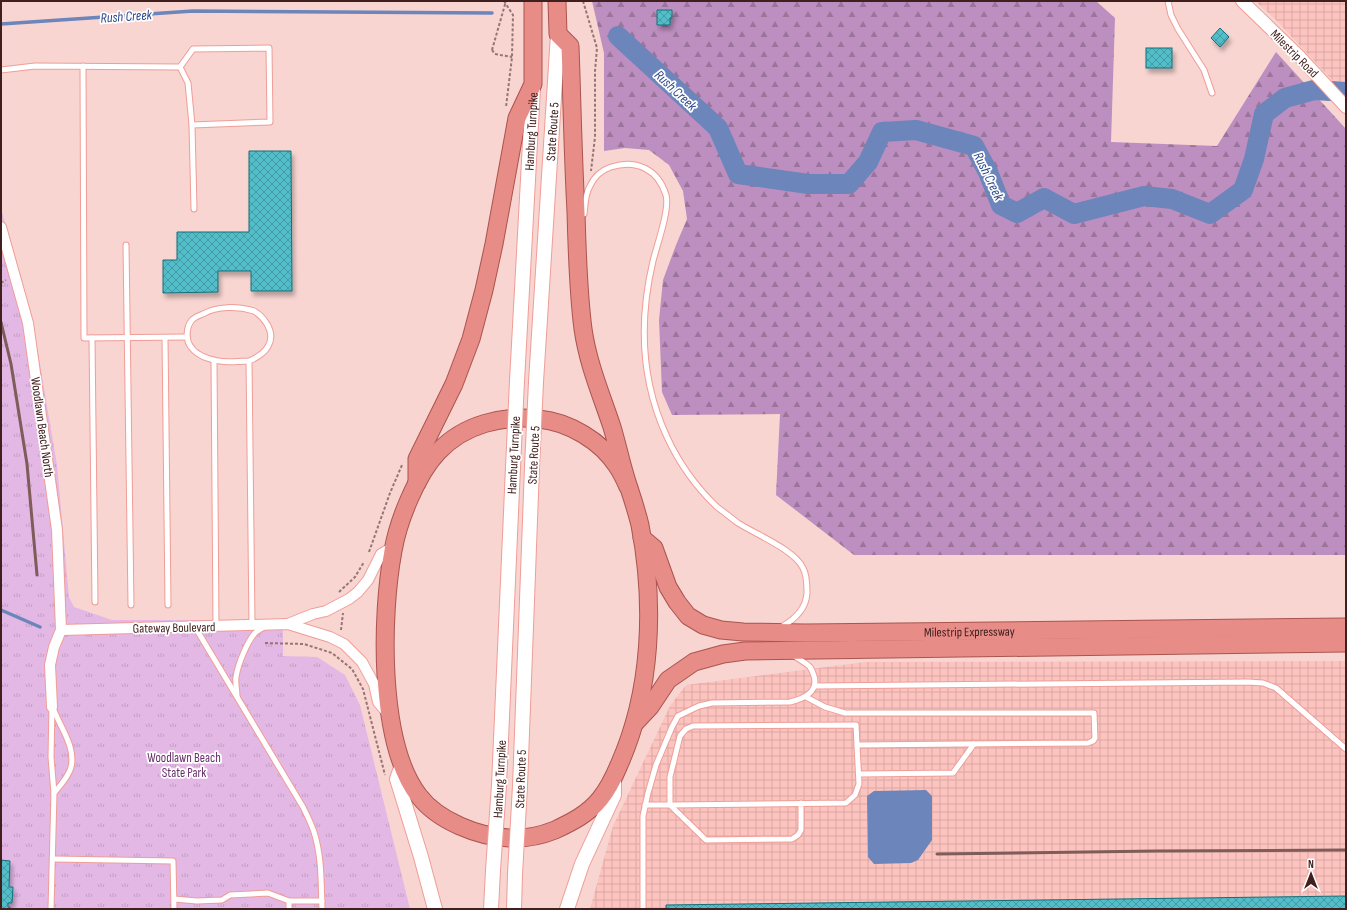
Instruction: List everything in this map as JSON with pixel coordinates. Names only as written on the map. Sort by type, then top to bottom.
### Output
[{"type":"highway","name":"Hamburg Turnpike","points":[[533,1],[533,84]]},
{"type":"highway","name":"State Route 5","points":[[557,1],[558,34]]},
{"type":"highway","points":[[558,34],[570,46],[578,270],[582,318],[588,355],[593,374],[611,426],[634,503],[642,538],[648,605],[646,662],[634,724],[627,748],[614,777],[601,798],[587,812],[571,823],[546,834],[533,837],[508,838],[480,834],[468,830],[438,814],[416,793],[402,764],[390,716],[386,676],[385,629],[388,588],[393,547],[408,501],[417,483],[437,453],[452,440],[468,430],[485,423],[501,419],[525,417],[547,419],[581,433],[600,447],[616,464],[628,487]]},
{"type":"highway","points":[[417,483],[417,459],[454,384],[471,339],[494,244],[517,118],[533,84]]},
{"type":"highway","name":"Milestrip Expressway","points":[[642,538],[654,548],[668,587],[676,602],[688,616],[703,625],[721,630],[765,633],[996,632],[1346,627]]},
{"type":"highway","name":"Milestrip Expressway","points":[[634,724],[650,707],[668,680],[694,662],[723,654],[745,651],[1346,643]]},
{"type":"main road","name":"State Route 5","points":[[514,909],[536,382],[558,34]]},
{"type":"main road","name":"Hamburg Turnpike","points":[[491,909],[499,785],[516,381],[533,84]]},
{"type":"main road","points":[[402,764],[397,779],[435,909]]},
{"type":"main road","points":[[569,906],[582,864],[614,795],[614,777]]},
{"type":"street","name":"Milestrip Road","points":[[1242,1],[1315,73],[1346,107]]},
{"type":"street","name":"Woodlawn Beach North","points":[[1,227],[28,323],[57,530],[60,630]]},
{"type":"street","name":"Gateway Boulevard","points":[[60,630],[288,624],[313,614],[326,611],[353,596],[368,580],[381,554],[393,547]]},
{"type":"street","name":"Gateway Boulevard","points":[[288,624],[330,637],[344,644],[362,662],[374,684],[378,702],[390,716]]},
{"type":"street","points":[[52,707],[50,665],[60,630]]},
{"type":"lane","points":[[1168,1],[1170,15],[1204,70],[1212,93]]},
{"type":"lane","points":[[180,67],[193,49],[269,48],[270,122],[192,125]]},
{"type":"lane","points":[[1,70],[35,66],[180,67]]},
{"type":"lane","points":[[82,66],[84,338],[187,337]]},
{"type":"lane","points":[[180,67],[188,84],[192,125],[194,209]]},
{"type":"lane","points":[[583,224],[585,200],[589,186],[605,169],[620,164],[635,164],[647,169],[657,178],[663,188],[667,197],[666,209],[648,282],[645,312],[644,349],[652,397],[662,425],[676,456],[689,476],[703,492],[717,507],[738,523],[796,558],[803,568],[807,579],[807,590],[806,599],[802,608],[795,618],[782,626],[765,633]]},
{"type":"lane","points":[[578,270],[582,231]]},
{"type":"lane","points":[[126,244],[131,605]]},
{"type":"lane","points":[[220,308],[236,308],[254,312],[264,318],[271,330],[271,340],[267,349],[257,358],[249,361],[222,362],[205,358],[192,348],[187,337],[188,327],[193,320],[204,313],[220,308]]},
{"type":"lane","points":[[92,338],[95,602]]},
{"type":"lane","points":[[165,338],[168,605]]},
{"type":"lane","points":[[214,360],[216,626]]},
{"type":"lane","points":[[249,361],[252,625]]},
{"type":"lane","points":[[237,697],[237,669],[247,645],[256,632],[268,625]]},
{"type":"lane","points":[[195,627],[302,807],[314,832],[321,866],[322,909]]},
{"type":"lane","points":[[644,909],[643,816],[656,765],[672,727],[678,716],[698,706],[712,703],[790,702],[801,700],[806,697],[815,686],[815,679],[811,668],[796,657],[778,650]]},
{"type":"lane","points":[[815,686],[1263,683],[1276,688],[1346,749]]},
{"type":"lane","points":[[806,697],[825,707],[845,714],[1094,713],[1095,738],[1088,743],[857,745]]},
{"type":"lane","points":[[52,707],[57,720],[69,740],[71,766],[67,775],[54,794]]},
{"type":"lane","points":[[51,909],[54,794],[51,757],[52,707]]},
{"type":"lane","points":[[845,714],[846,725]]},
{"type":"lane","points":[[645,805],[670,804],[801,803],[846,803],[855,796],[859,784],[856,725],[693,726],[686,729],[680,736],[670,776],[670,804],[706,840],[792,839],[798,836],[801,830],[801,803]]},
{"type":"lane","points":[[859,774],[953,773],[974,744]]},
{"type":"lane","points":[[53,859],[173,860],[174,909]]},
{"type":"lane","points":[[174,899],[197,901],[222,900],[230,895],[268,893],[289,902],[322,901]]},
{"type":"lane","points":[[289,902],[289,909]]},
{"type":"path","points":[[505,1],[492,50],[495,54],[512,58]]},
{"type":"path","points":[[505,1],[513,15],[512,58],[506,110]]},
{"type":"path","points":[[583,1],[597,48],[595,71],[595,137],[591,173]]},
{"type":"path","points":[[368,556],[390,494],[404,461]]},
{"type":"path","points":[[336,595],[355,577],[364,562]]},
{"type":"path","points":[[340,633],[343,613]]},
{"type":"path","points":[[265,643],[304,644],[332,653],[352,669],[363,689],[386,781]]},
{"type":"shaded area","points":[[1255,1],[1346,1],[1346,95],[1275,19]]},
{"type":"shaded area","points":[[1346,661],[1346,909],[590,909],[613,826],[670,706],[686,685],[865,662]]},
{"type":"green space","points":[[592,1],[1096,1],[1115,18],[1111,142],[1217,146],[1276,52],[1346,129],[1346,555],[854,555],[776,495],[780,414],[672,415],[662,392],[659,320],[663,280],[687,219],[683,191],[669,165],[649,150],[625,148],[604,151],[604,53]]},
{"type":"green space","name":"Woodlawn Beach State Park","points":[[1,208],[37,347],[57,465],[69,597],[74,607],[112,620],[283,620],[283,656],[317,657],[345,675],[360,705],[410,909],[1,909]]},
{"type":"water","points":[[926,790],[932,796],[932,840],[918,860],[911,863],[874,864],[868,857],[867,796],[874,791]]},
{"type":"building","points":[[657,10],[672,10],[670,25],[657,25]]},
{"type":"building","points":[[1220,28],[1229,37],[1220,47],[1211,38]]},
{"type":"building","points":[[1146,48],[1172,48],[1172,68],[1146,68]]},
{"type":"building","points":[[249,151],[291,151],[292,291],[251,291],[251,271],[218,271],[218,292],[163,293],[163,260],[177,260],[177,232],[249,232]]},
{"type":"building","points":[[1,860],[10,861],[9,887],[13,887],[12,903],[8,903],[8,907],[10,907],[10,909],[1,909]]},
{"type":"building","points":[[1346,896],[1346,909],[666,909],[666,905]]},
{"type":"waterway","name":"Rush Creek","points":[[1,24],[193,11],[492,13]]},
{"type":"waterway","name":"Rush Creek","points":[[618,36],[718,128],[738,174],[808,184],[849,184],[868,162],[882,132],[916,130],[974,146],[988,172],[1001,205],[1017,213],[1044,198],[1074,214],[1144,196],[1172,199],[1210,214],[1243,190],[1254,159],[1264,114],[1285,98],[1314,90],[1346,92]]},
{"type":"waterway","points":[[1,610],[40,627]]},
{"type":"railway","points":[[1,322],[11,364],[27,464],[37,575]]},
{"type":"railway","points":[[937,854],[1346,850]]}]
